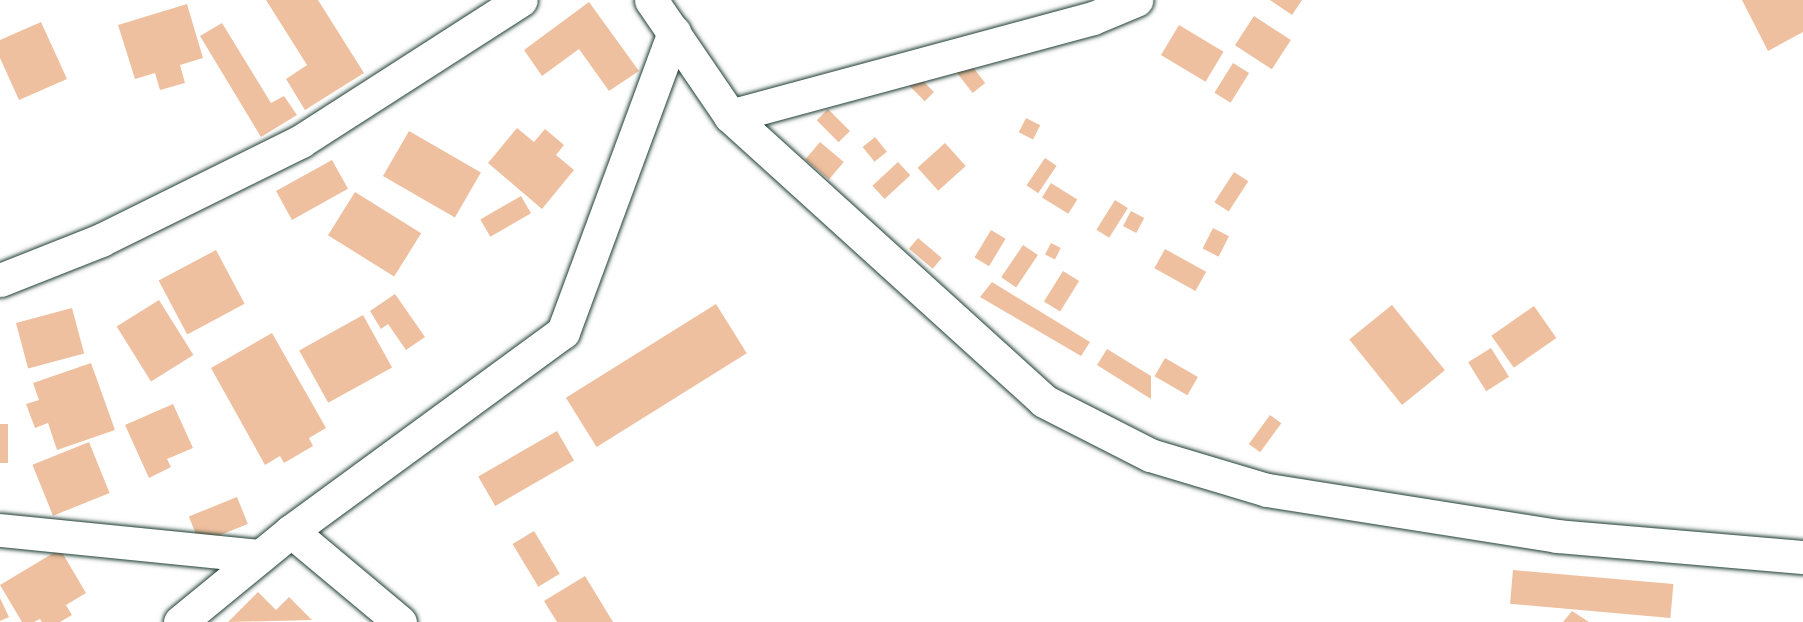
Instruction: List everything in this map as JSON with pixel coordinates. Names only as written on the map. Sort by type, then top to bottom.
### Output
[{"type":"street","points":[[0,280],[101,240],[301,141],[521,0]]},
{"type":"street","points":[[651,0],[730,116],[1044,401],[1150,455],[1267,490],[1557,537],[1803,557]]},
{"type":"street","points":[[730,116],[1093,18],[1136,0]]},
{"type":"street","points":[[180,622],[291,531],[563,332],[674,32]]},
{"type":"street","points":[[0,530],[260,556]]},
{"type":"street","points":[[291,531],[400,622]]},
{"type":"building","points":[[266,0],[318,0],[364,73],[305,110],[286,79],[307,65]]},
{"type":"building","points":[[1270,0],[1302,0],[1292,15]]},
{"type":"building","points":[[1742,0],[1803,0],[1803,32],[1768,51]]},
{"type":"building","points":[[589,2],[639,71],[609,91],[579,49],[542,76],[524,50]]},
{"type":"building","points":[[187,4],[203,58],[180,65],[185,83],[160,90],[155,73],[135,79],[118,25]]},
{"type":"building","points":[[1254,16],[1291,40],[1272,69],[1235,45]]},
{"type":"building","points":[[41,22],[67,79],[19,100],[0,58],[0,40]]},
{"type":"building","points":[[222,23],[271,103],[284,96],[297,115],[261,137],[200,36]]},
{"type":"building","points":[[1179,25],[1224,52],[1206,82],[1161,55]]},
{"type":"building","points":[[968,61],[985,83],[973,93],[955,71]]},
{"type":"building","points":[[1233,63],[1249,73],[1231,103],[1214,93]]},
{"type":"building","points":[[917,75],[934,92],[925,101],[908,84]]},
{"type":"building","points":[[828,109],[850,131],[839,142],[817,120]]},
{"type":"building","points":[[1026,118],[1040,125],[1033,140],[1019,132]]},
{"type":"building","points":[[517,128],[534,142],[545,129],[564,145],[556,155],[574,170],[542,209],[488,163]]},
{"type":"building","points":[[409,131],[481,172],[455,218],[383,176]]},
{"type":"building","points":[[875,137],[887,152],[875,162],[863,147]]},
{"type":"building","points":[[820,142],[844,162],[829,180],[805,160]]},
{"type":"building","points":[[945,143],[966,166],[938,191],[918,168]]},
{"type":"building","points":[[1045,158],[1057,166],[1038,193],[1027,185]]},
{"type":"building","points":[[332,160],[348,189],[292,220],[276,191]]},
{"type":"building","points":[[898,162],[910,175],[885,199],[872,186]]},
{"type":"building","points":[[1234,172],[1248,181],[1229,211],[1214,202]]},
{"type":"building","points":[[1051,183],[1077,199],[1068,214],[1042,197]]},
{"type":"building","points":[[355,192],[421,233],[394,277],[328,235]]},
{"type":"building","points":[[521,196],[531,213],[490,237],[480,220]]},
{"type":"building","points":[[1115,200],[1128,208],[1109,238],[1096,230]]},
{"type":"building","points":[[1131,211],[1144,218],[1136,233],[1123,226]]},
{"type":"building","points":[[1213,228],[1229,236],[1219,257],[1203,248]]},
{"type":"building","points":[[991,230],[1006,239],[989,266],[975,257]]},
{"type":"building","points":[[918,238],[942,258],[933,269],[909,249]]},
{"type":"building","points":[[1051,243],[1061,248],[1055,260],[1045,255]]},
{"type":"building","points":[[1023,245],[1038,255],[1016,287],[1001,277]]},
{"type":"building","points":[[1165,249],[1206,272],[1195,291],[1154,268]]},
{"type":"building","points":[[216,250],[245,304],[187,334],[159,281]]},
{"type":"building","points":[[1063,271],[1079,281],[1060,312],[1044,302]]},
{"type":"building","points":[[992,282],[1090,342],[1081,356],[980,297]]},
{"type":"building","points":[[395,294],[425,337],[406,350],[388,324],[381,329],[370,311]]},
{"type":"building","points":[[159,300],[193,355],[151,382],[117,326]]},
{"type":"building","points":[[716,304],[747,353],[597,447],[566,398]]},
{"type":"building","points":[[1392,305],[1445,370],[1402,405],[1349,340]]},
{"type":"building","points":[[1534,306],[1556,338],[1514,368],[1491,336]]},
{"type":"building","points":[[72,308],[84,353],[28,368],[16,323]]},
{"type":"building","points":[[363,315],[392,367],[328,403],[299,350]]},
{"type":"building","points":[[272,333],[326,428],[309,438],[313,446],[284,463],[280,456],[265,465],[211,368]]},
{"type":"building","points":[[1491,348],[1509,377],[1486,391],[1468,362]]},
{"type":"building","points":[[1107,349],[1151,376],[1151,399],[1097,365]]},
{"type":"building","points":[[1165,358],[1198,377],[1187,395],[1154,376]]},
{"type":"building","points":[[91,363],[115,430],[57,450],[48,423],[35,428],[26,404],[39,400],[33,383]]},
{"type":"building","points":[[173,404],[193,448],[167,459],[171,467],[149,478],[125,425]]},
{"type":"building","points":[[1270,415],[1281,423],[1260,452],[1249,444]]},
{"type":"building","points":[[0,424],[8,424],[8,463],[0,463]]},
{"type":"building","points":[[557,431],[574,460],[495,506],[478,476]]},
{"type":"building","points":[[89,442],[110,493],[53,516],[32,465]]},
{"type":"building","points":[[237,497],[248,524],[200,543],[189,516]]},
{"type":"building","points":[[534,531],[560,574],[538,587],[513,544]]},
{"type":"building","points":[[60,549],[86,593],[66,605],[72,615],[60,622],[42,622],[40,619],[34,622],[22,622],[0,585]]},
{"type":"building","points":[[1513,570],[1673,584],[1670,618],[1510,604]]},
{"type":"building","points":[[585,576],[613,622],[557,622],[544,601]]},
{"type":"building","points":[[258,592],[276,610],[289,597],[312,620],[228,622]]},
{"type":"building","points":[[0,598],[9,617],[0,621]]},
{"type":"building","points":[[1572,611],[1589,622],[1563,622]]}]
